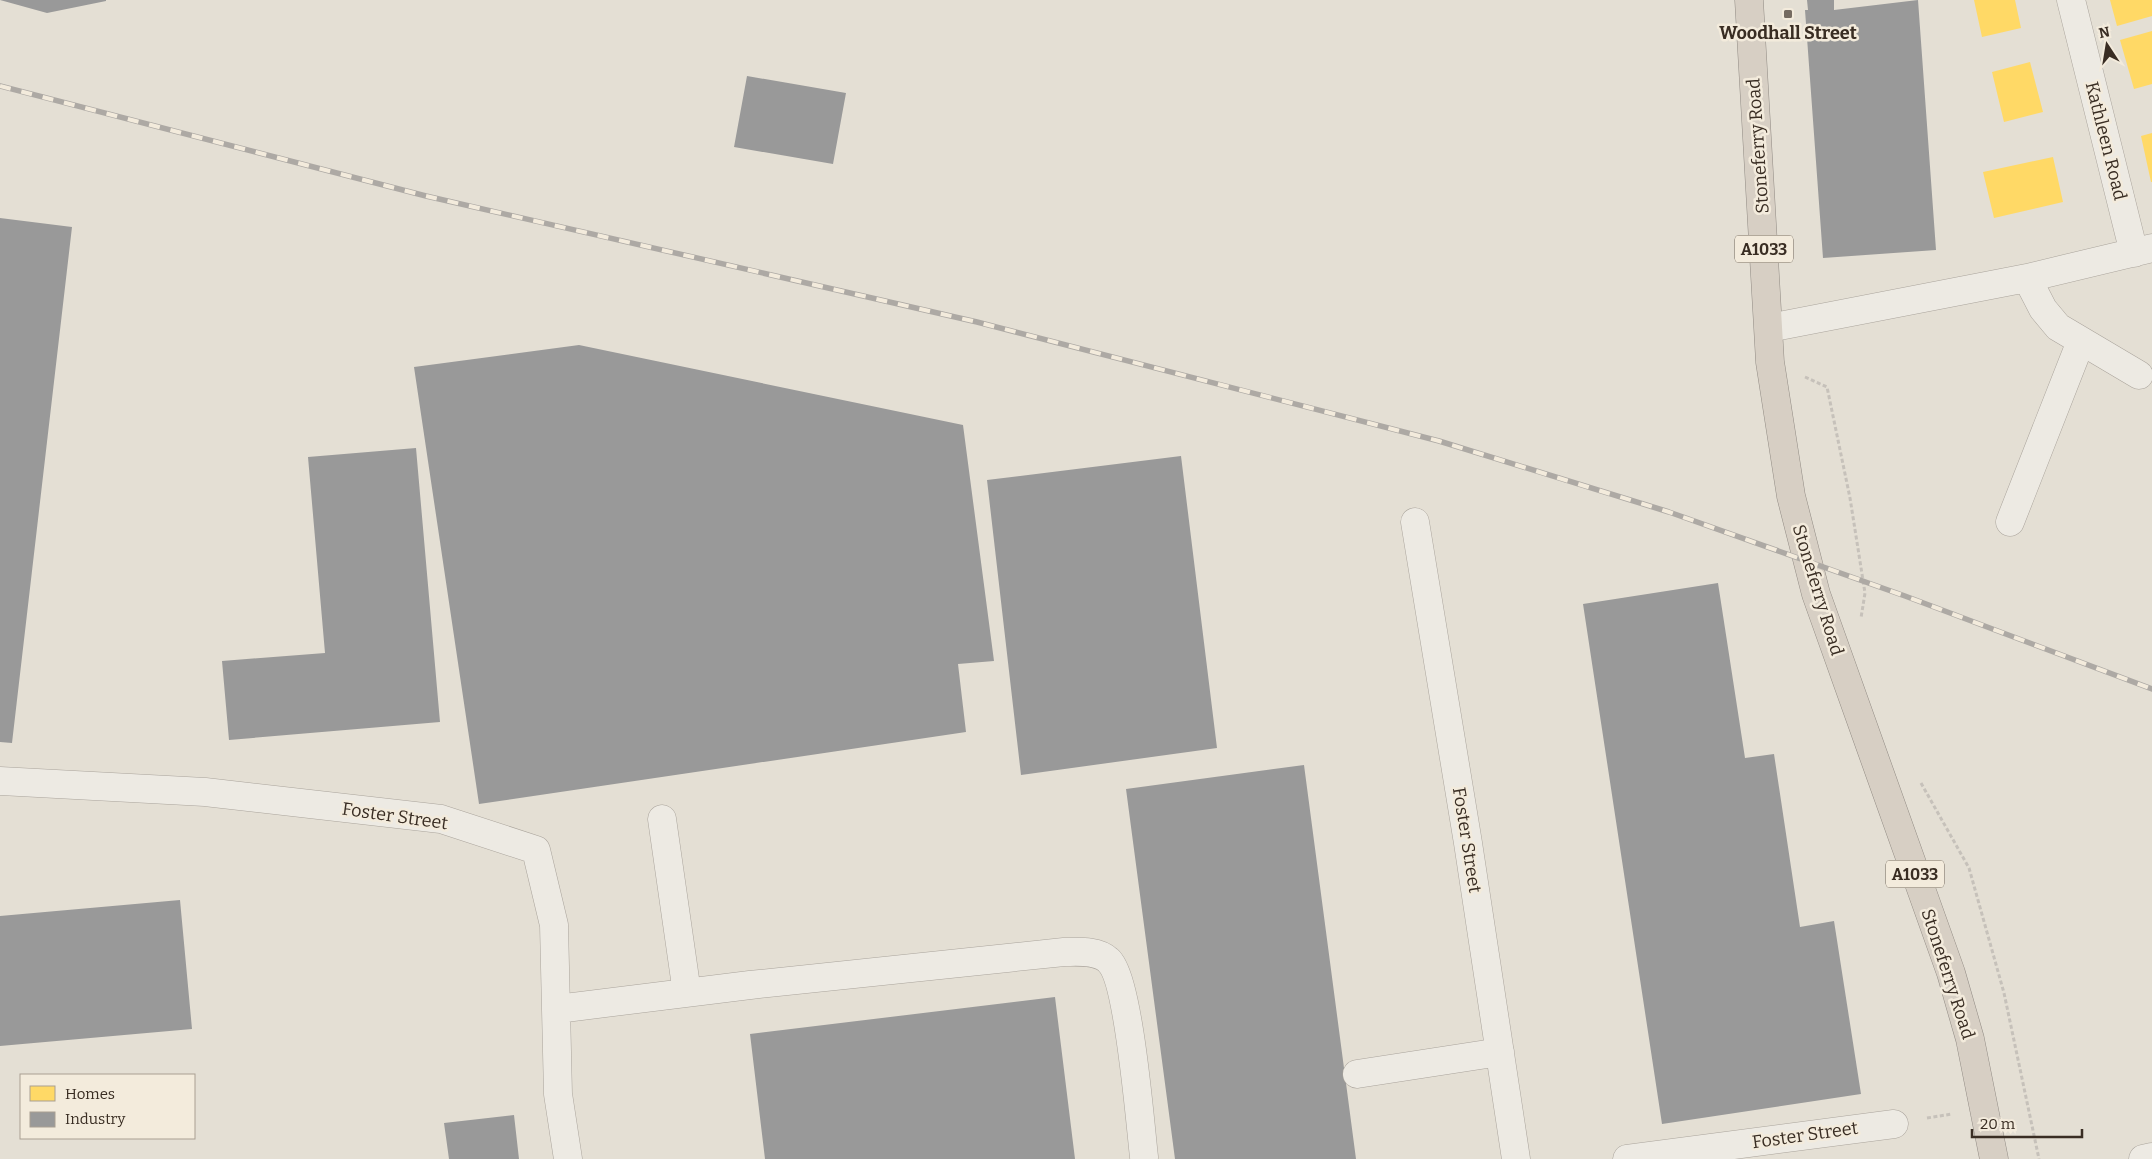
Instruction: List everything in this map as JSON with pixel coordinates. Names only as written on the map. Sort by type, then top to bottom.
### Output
[{"type":"highway","name":"Stoneferry Road","points":[[1749,0],[1770,362],[1791,496],[1816,594],[1951,973],[1970,1039],[1994,1159]]},
{"type":"street","name":"Kathleen Road","points":[[2071,0],[2143,250]]},
{"type":"street","points":[[1769,328],[2026,278],[2143,250]]},
{"type":"street","points":[[2026,278],[2042,309],[2058,327],[2139,375]]},
{"type":"street","points":[[2010,522],[2081,341]]},
{"type":"street","name":"Foster Street","points":[[1415,522],[1516,1159]]},
{"type":"street","name":"Foster Street","points":[[0,781],[206,792],[441,819],[536,850],[554,925],[558,1094],[568,1159]]},
{"type":"street","points":[[662,819],[686,993]]},
{"type":"street","points":[[557,1009],[1064,952],[1095,954],[1108,959],[1114,968],[1121,987],[1131,1045],[1144,1157]]},
{"type":"street","points":[[1358,1074],[1500,1052]]},
{"type":"street","name":"Foster Street","points":[[1627,1159],[1753,1151],[1894,1124]]},
{"type":"street","points":[[2143,1159],[2152,1158]]},
{"type":"path","points":[[1770,362],[1827,387],[1850,498],[1865,593],[1860,627]]},
{"type":"path","points":[[1917,777],[1969,868],[2004,993],[2039,1159]]},
{"type":"path","points":[[1894,1124],[1984,1109]]},
{"type":"building: Homes","points":[[1974,0],[2015,0],[2021,28],[1982,37]]},
{"type":"building: Homes","points":[[2110,0],[2152,0],[2152,16],[2117,26]]},
{"type":"building: Homes","points":[[2152,31],[2152,84],[2134,89],[2120,40]]},
{"type":"building: Homes","points":[[2030,62],[2043,112],[2004,122],[1992,72]]},
{"type":"building: Homes","points":[[2152,133],[2152,182],[2151,182],[2141,136]]},
{"type":"building: Homes","points":[[2053,157],[2063,202],[1994,218],[1983,172]]},
{"type":"building: Industry","points":[[0,0],[106,0],[106,1],[47,13]]},
{"type":"building: Industry","points":[[1807,0],[1834,0],[1834,10],[1918,0],[1936,250],[1823,258],[1805,10],[1808,10]]},
{"type":"building: Industry","points":[[747,76],[846,93],[833,164],[734,147]]},
{"type":"building: Industry","points":[[0,218],[72,227],[12,743],[0,742]]},
{"type":"building: Industry","points":[[579,345],[963,425],[994,661],[958,664],[966,732],[479,804],[414,367]]},
{"type":"building: Industry","points":[[416,448],[440,722],[229,740],[222,661],[325,653],[308,457]]},
{"type":"building: Industry","points":[[1181,456],[1217,748],[1021,775],[987,480]]},
{"type":"building: Industry","points":[[1718,583],[1745,758],[1774,754],[1800,927],[1834,921],[1861,1094],[1662,1124],[1583,604]]},
{"type":"building: Industry","points":[[1304,765],[1356,1159],[1175,1159],[1126,789]]},
{"type":"building: Industry","points":[[180,900],[192,1029],[0,1046],[0,916]]},
{"type":"building: Industry","points":[[1055,997],[1075,1159],[765,1159],[750,1034]]},
{"type":"building: Industry","points":[[514,1115],[519,1159],[449,1159],[444,1123]]},
{"type":"railway","points":[[0,86],[426,196],[977,322],[1439,441],[1669,512],[1905,596],[2152,689]]},
{"type":"place","name":"Woodhall Street","points":[[1788,14]]}]
